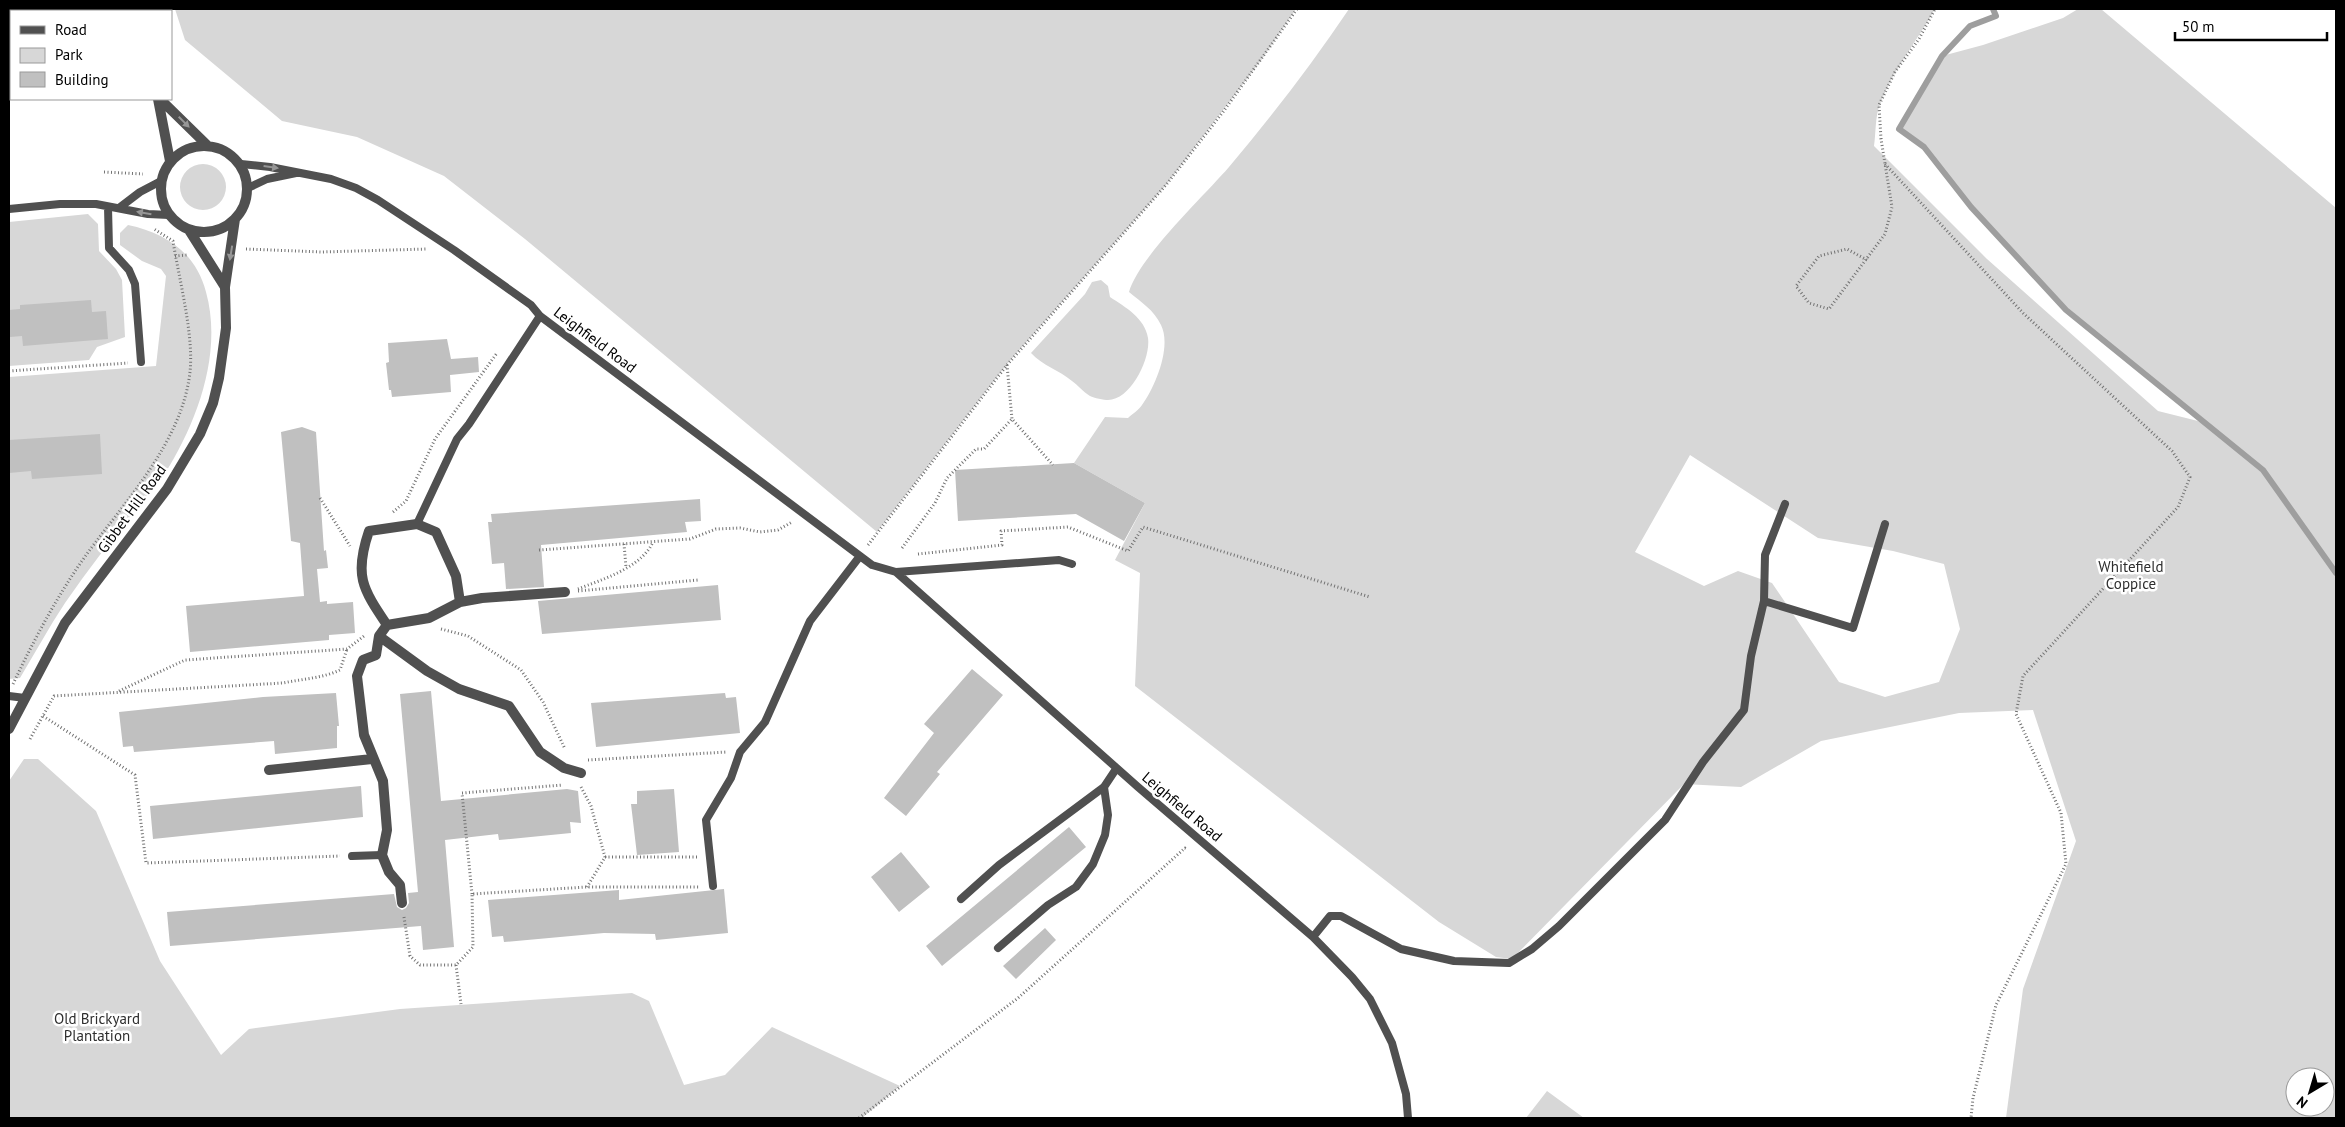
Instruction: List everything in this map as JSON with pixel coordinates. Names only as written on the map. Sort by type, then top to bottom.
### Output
[{"type":"street","points":[[159,100],[170,161]]},
{"type":"street","points":[[160,100],[207,145]]},
{"type":"street","points":[[207,145],[220,148],[231,155],[241,164],[248,188],[245,205],[236,219],[214,231],[189,230],[178,224],[170,216],[162,199],[161,181],[170,161],[180,151],[193,146],[207,145]]},
{"type":"street","name":"Gibbet Hill Road","points":[[9,730],[65,624],[168,489],[200,434],[213,403],[219,378],[226,328],[225,288],[236,219]]},
{"type":"street","name":"Gibbet Hill Road","points":[[189,230],[225,288]]},
{"type":"street","points":[[387,625],[366,595],[361,571],[362,554],[369,531],[417,524],[436,532],[456,576],[460,602]]},
{"type":"street","points":[[402,903],[400,884],[389,872],[382,855],[386,830],[383,781],[378,767],[372,759],[364,735],[357,676],[363,660],[376,655],[379,636],[387,625],[429,618],[460,602],[482,598],[565,592]]},
{"type":"street","points":[[379,636],[427,672],[459,689],[509,706],[540,752],[564,768],[581,773]]},
{"type":"street","points":[[269,770],[372,759]]},
{"type":"lane","name":"Leighfield Road","points":[[241,164],[270,166],[331,179],[356,188],[378,200],[448,246],[531,305],[540,316],[872,565],[896,572],[1116,768],[1313,938],[1352,977],[1370,1000],[1382,1021],[1401,1068],[1408,1118]]},
{"type":"lane","name":"Leighfield Road","points":[[248,188],[267,180],[300,172]]},
{"type":"lane","points":[[119,208],[140,192],[161,181]]},
{"type":"lane","points":[[9,209],[60,204],[96,204],[108,208],[170,216]]},
{"type":"lane","points":[[108,208],[109,248],[129,270],[135,284],[141,362]]},
{"type":"lane","points":[[417,524],[458,437],[469,424],[540,316]]},
{"type":"lane","points":[[1313,938],[1330,916],[1341,916],[1401,949],[1454,961],[1509,964],[1532,949],[1559,926],[1664,820],[1703,762],[1744,710],[1751,656],[1764,601],[1765,555],[1785,504]]},
{"type":"lane","points":[[1764,601],[1853,628],[1885,524]]},
{"type":"lane","points":[[713,886],[706,820],[732,778],[740,752],[765,722],[810,621],[860,556]]},
{"type":"lane","points":[[896,572],[1059,560],[1072,564]]},
{"type":"lane","points":[[9,696],[25,698]]},
{"type":"lane","points":[[961,898],[999,865],[1104,788],[1116,768]]},
{"type":"lane","points":[[998,948],[1048,905],[1076,887],[1093,864],[1105,835],[1108,815],[1104,788]]},
{"type":"lane","points":[[352,856],[382,855]]},
{"type":"path","points":[[868,544],[1007,364],[1166,185],[1223,112],[1297,9]]},
{"type":"path","points":[[1867,260],[1847,249],[1819,256],[1796,286],[1809,304],[1829,309],[1867,260],[1884,234],[1892,206],[1885,164],[1879,105],[1895,72],[1919,38],[1935,9]]},
{"type":"path","points":[[1885,164],[2022,313],[2172,451],[2190,477],[2178,507],[2023,676],[2016,714],[2061,813],[2066,864],[1996,1005],[1973,1098],[1971,1118]]},
{"type":"path","points":[[104,172],[143,174]]},
{"type":"path","points":[[232,252],[248,249],[322,252],[419,250],[448,246]]},
{"type":"path","points":[[12,686],[66,585],[151,469],[172,432],[190,373],[190,349],[176,256],[205,254]]},
{"type":"path","points":[[9,371],[141,362]]},
{"type":"path","points":[[1007,364],[1012,419],[1053,465]]},
{"type":"path","points":[[902,548],[935,503],[947,478],[976,449],[984,449],[1012,419]]},
{"type":"path","points":[[320,498],[350,547]]},
{"type":"path","points":[[539,550],[690,539],[716,530],[740,528],[760,532],[778,530],[806,515]]},
{"type":"path","points":[[918,554],[1002,546],[1001,531],[1068,527],[1128,551],[1143,526],[1370,597]]},
{"type":"path","points":[[653,542],[644,554],[626,567],[573,591],[698,580]]},
{"type":"path","points":[[624,544],[626,567]]},
{"type":"path","points":[[431,629],[441,629],[468,636],[521,670],[543,702],[565,750],[572,754]]},
{"type":"path","points":[[30,739],[54,696],[283,683],[311,676],[328,676],[340,670],[347,649],[363,636],[379,636]]},
{"type":"path","points":[[119,691],[185,660],[347,649]]},
{"type":"path","points":[[43,716],[135,775],[146,863],[352,856]]},
{"type":"path","points":[[587,887],[605,856],[591,806],[578,782],[585,760],[740,752]]},
{"type":"path","points":[[402,903],[410,956],[420,965],[456,964],[473,947],[472,894],[462,793],[569,784]]},
{"type":"path","points":[[859,1118],[1018,998],[1186,848],[1192,854]]},
{"type":"path","points":[[605,856],[709,857]]},
{"type":"path","points":[[472,894],[587,887],[713,886]]},
{"type":"path","points":[[456,964],[461,1004]]},
{"type":"green space","points":[[175,9],[1296,9],[1262,59],[1166,185],[1007,364],[877,532],[525,239],[444,176],[357,137],[282,121],[185,40]]},
{"type":"green space","name":"Whitefield Coppice","points":[[1349,9],[1935,9],[1885,91],[1877,114],[1874,146],[1987,259],[2158,411],[2202,422],[2066,310],[1971,207],[1924,147],[1899,129],[1942,56],[1983,45],[2063,18],[2078,9],[2101,9],[2336,208],[2336,1118],[2006,1118],[2023,989],[2076,841],[2033,710],[1959,713],[1821,741],[1741,787],[1684,784],[1512,959],[1496,957],[1439,922],[1135,686],[1140,573],[1115,560],[1145,503],[1074,463],[1105,417],[1128,418],[1141,407],[1157,378],[1163,355],[1164,334],[1155,315],[1129,292],[1135,278],[1158,245],[1229,167],[1306,70]],"holes":[[[1690,455],[1818,538],[1893,551],[1944,564],[1960,629],[1939,682],[1885,697],[1839,682],[1772,583],[1738,571],[1704,586],[1635,552]]]},
{"type":"green space","points":[[203,164],[216,168],[222,174],[226,187],[222,200],[216,206],[203,210],[190,206],[184,200],[180,187],[184,174],[190,168]]},
{"type":"green space","points":[[88,214],[98,224],[99,251],[116,269],[122,280],[125,337],[97,347],[89,360],[9,366],[9,222]]},
{"type":"green space","points":[[128,225],[155,233],[167,239],[187,256],[201,278],[206,292],[210,315],[211,339],[204,387],[187,433],[164,475],[74,590],[53,621],[20,678],[9,679],[9,377],[156,366],[166,276],[161,269],[142,261],[120,245],[120,233]]},
{"type":"green space","points":[[1101,280],[1108,286],[1110,297],[1139,319],[1148,338],[1143,366],[1132,386],[1116,398],[1108,400],[1099,399],[1085,393],[1067,377],[1031,353],[1085,294],[1092,282]]},
{"type":"green space","name":"Old Brickyard Plantation","points":[[24,759],[38,759],[96,811],[160,961],[221,1055],[249,1029],[400,1009],[632,993],[649,1001],[684,1085],[725,1075],[772,1027],[900,1086],[862,1118],[9,1118],[9,781]]},
{"type":"green space","points":[[1547,1091],[1584,1118],[1526,1118]]},
{"type":"building","points":[[91,300],[92,312],[106,311],[108,339],[23,346],[22,336],[10,337],[9,310],[20,309],[20,305]]},
{"type":"building","points":[[447,339],[451,359],[478,357],[479,372],[450,375],[451,392],[392,397],[391,390],[389,390],[386,363],[389,362],[388,343]]},
{"type":"building","points":[[302,427],[316,432],[324,551],[326,550],[328,568],[317,569],[320,602],[327,601],[327,604],[353,602],[355,633],[329,635],[329,640],[190,652],[186,606],[304,596],[300,543],[291,541],[281,432]]},
{"type":"building","points":[[100,434],[102,474],[32,479],[31,471],[9,473],[9,440]]},
{"type":"building","points":[[1074,463],[1145,503],[1124,541],[1076,514],[958,521],[955,470]]},
{"type":"building","points":[[700,499],[701,521],[685,522],[687,532],[541,545],[544,587],[506,589],[504,563],[492,564],[488,522],[492,522],[491,514]]},
{"type":"building","points":[[718,585],[721,620],[542,634],[538,601]]},
{"type":"building","points":[[972,669],[1003,695],[937,772],[940,774],[906,816],[884,798],[934,733],[924,724]]},
{"type":"building","points":[[431,691],[441,801],[567,789],[578,791],[581,823],[570,822],[571,833],[499,840],[498,834],[445,840],[454,947],[423,950],[421,926],[170,946],[167,912],[394,894],[397,907],[402,910],[406,908],[409,903],[408,893],[418,892],[400,694]]},
{"type":"building","points":[[336,693],[339,726],[337,726],[337,748],[275,754],[274,741],[134,752],[133,746],[123,747],[119,712],[263,697]]},
{"type":"building","points":[[725,693],[726,698],[736,697],[740,733],[596,747],[591,703]]},
{"type":"building","points":[[361,786],[363,817],[153,839],[150,806]]},
{"type":"building","points":[[674,789],[679,852],[637,855],[631,804],[637,804],[637,791]]},
{"type":"building","points":[[1069,827],[1086,847],[942,966],[926,946]]},
{"type":"building","points":[[901,852],[930,887],[899,912],[871,877]]},
{"type":"building","points":[[724,889],[728,933],[656,940],[655,934],[604,933],[504,942],[503,936],[492,937],[488,900],[619,890],[619,900]]},
{"type":"building","points":[[1045,928],[1056,940],[1016,979],[1003,966]]},
{"type":"waterway","points":[[1993,9],[1996,16],[1970,26],[1942,56],[1899,129],[1924,147],[1971,207],[2066,310],[2263,470],[2336,573]]}]
